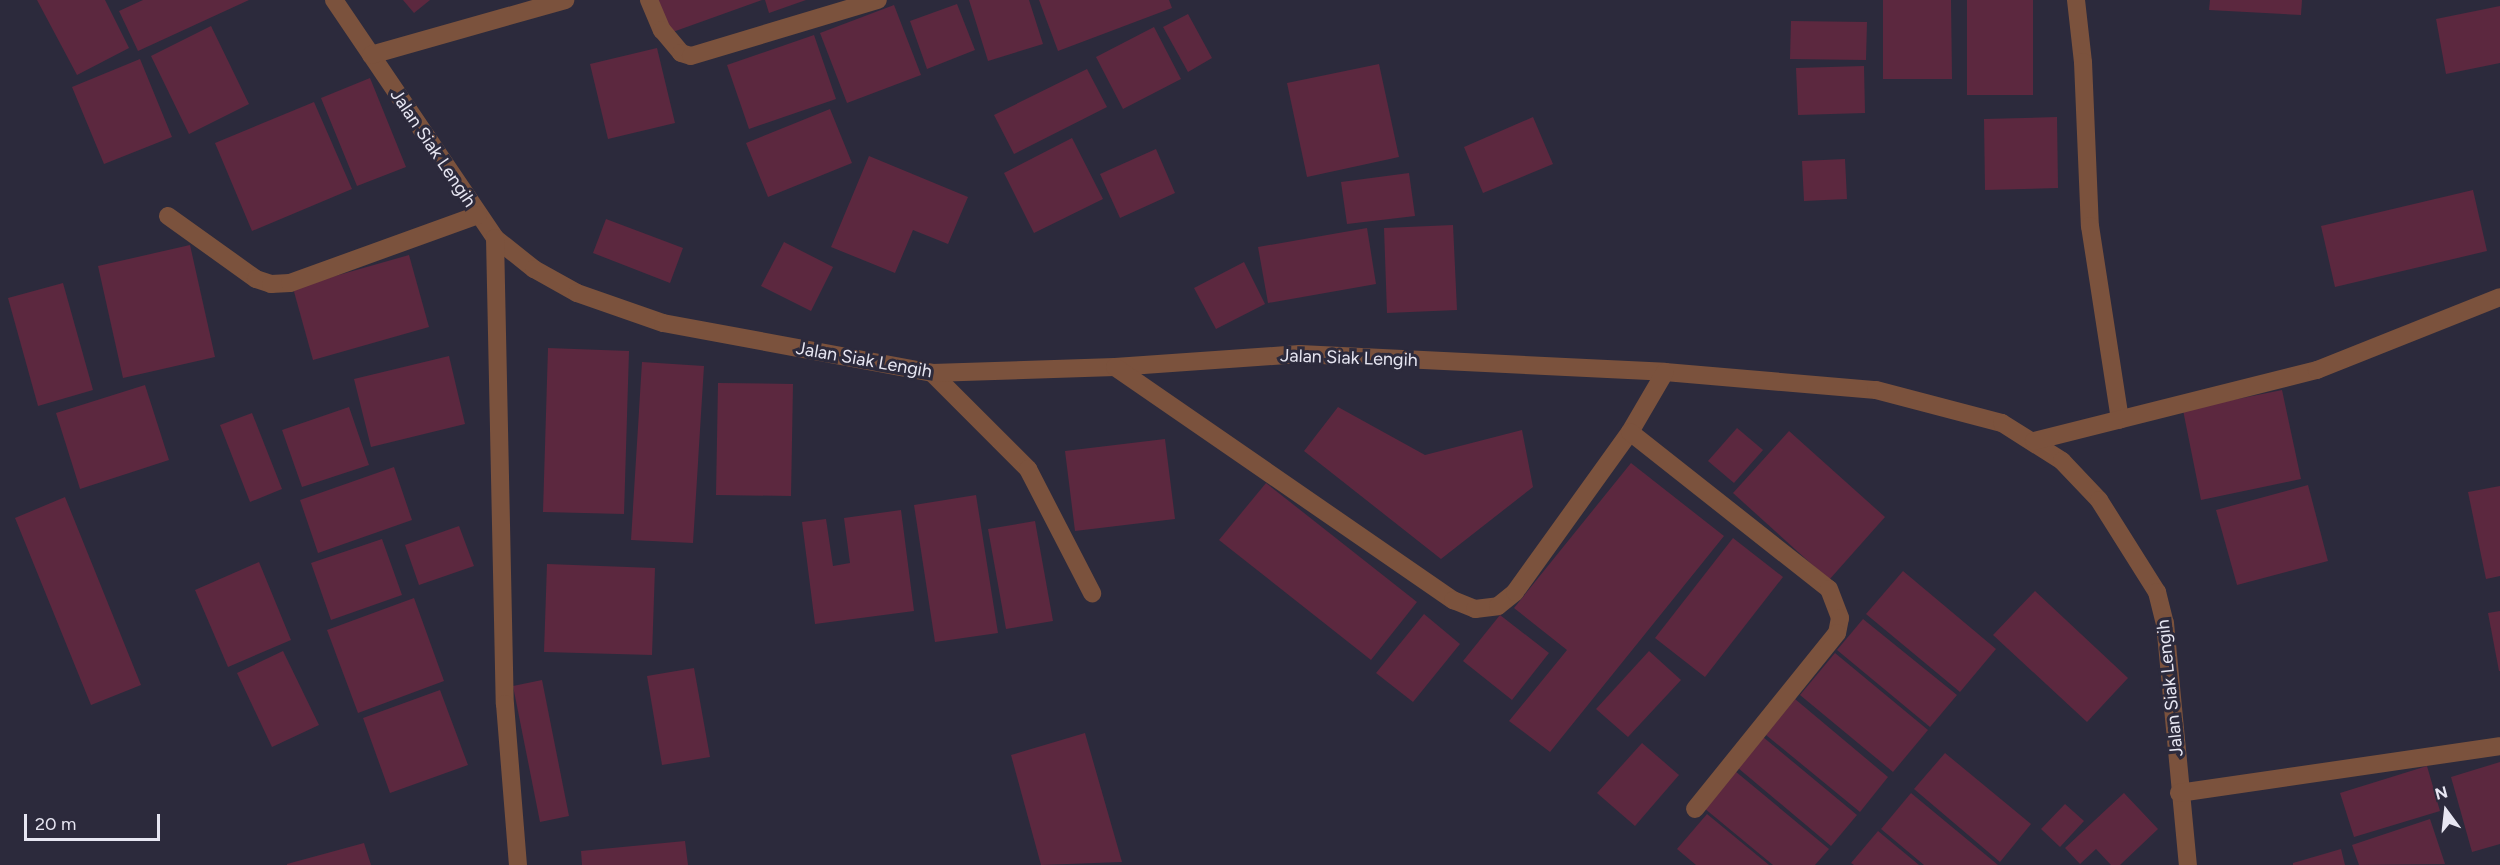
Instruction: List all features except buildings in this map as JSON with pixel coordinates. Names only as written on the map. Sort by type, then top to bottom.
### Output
[{"type":"street","name":"Jalan Siak Lengih","points":[[334,0],[495,238],[534,269],[577,292],[663,323],[932,373],[1115,367],[1300,354],[1665,372],[1876,390],[2002,423],[2034,441],[2062,461],[2099,500],[2157,592],[2165,623],[2188,865]]},
{"type":"street","points":[[371,55],[565,0]]},
{"type":"street","points":[[649,0],[662,30],[681,53],[691,56],[878,0]]},
{"type":"street","points":[[2076,0],[2083,63],[2090,226],[2121,420]]},
{"type":"street","points":[[168,216],[256,279],[271,284],[290,283],[478,215]]},
{"type":"street","points":[[495,238],[505,704],[518,865]]},
{"type":"street","points":[[2034,441],[2317,370],[2500,297]]},
{"type":"street","points":[[1115,367],[1453,600],[1475,609],[1498,606],[1515,592],[1630,432],[1665,372]]},
{"type":"street","points":[[932,373],[1028,469],[1092,593]]},
{"type":"street","points":[[1630,432],[1829,589],[1840,618],[1836,633],[1695,809]]},
{"type":"street","points":[[2180,793],[2500,746]]}]
